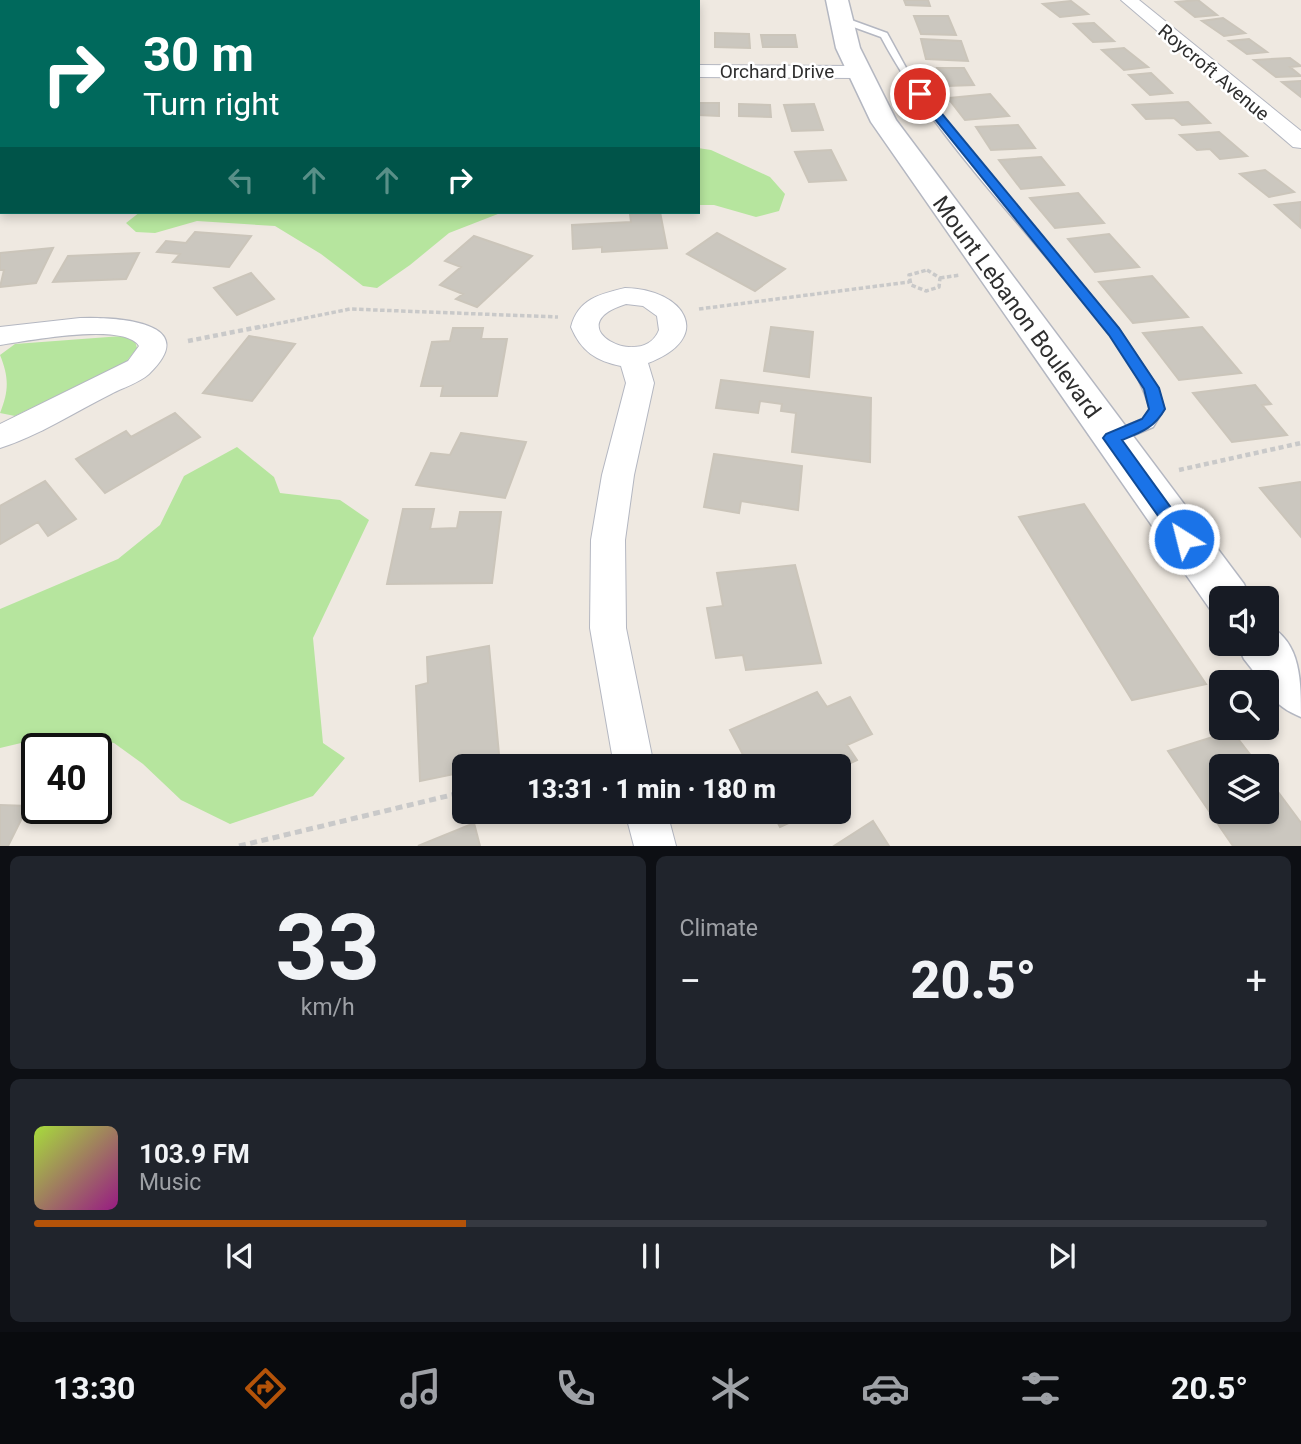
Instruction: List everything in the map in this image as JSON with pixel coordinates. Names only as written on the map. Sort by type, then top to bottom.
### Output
[{"type":"street","name":"Roycroft Avenue","points":[[1129,0],[1301,142]]},
{"type":"street","name":"Mount Lebanon Boulevard","points":[[839,9],[857,72],[884,122],[1219,586]]},
{"type":"street","name":"Orchard Drive","points":[[700,71],[857,72]]},
{"type":"street","points":[[0,335],[64,328],[130,328],[144,333],[154,341],[153,348],[138,368],[0,437]]},
{"type":"street","points":[[632,356],[639,383],[618,475],[608,540],[608,628],[632,754]]},
{"type":"street","points":[[1271,656],[1301,694]]},
{"type":"street","points":[[649,824],[655,845]]},
{"type":"lane","points":[[839,9],[884,35],[906,75],[934,114],[1114,331],[1152,388],[1157,409],[1148,423],[1111,438]]},
{"type":"path","points":[[694,310],[909,282],[921,289],[931,290],[942,284],[940,278],[932,272],[921,270],[909,275],[909,282]]},
{"type":"path","points":[[940,278],[965,275]]},
{"type":"path","points":[[188,341],[350,309],[561,317]]},
{"type":"path","points":[[1172,471],[1301,443]]},
{"type":"path","points":[[239,845],[452,795]]},
{"type":"green space","points":[[700,148],[711,150],[770,177],[785,194],[779,211],[756,217],[714,205],[700,205]]},
{"type":"green space","points":[[137,214],[498,214],[449,233],[377,288],[363,286],[321,254],[275,226],[197,221],[155,233],[136,232],[126,223]]},
{"type":"green space","points":[[122,336],[135,341],[137,348],[126,362],[15,416],[0,413],[7,384],[0,355],[15,344]]},
{"type":"green space","points":[[237,447],[274,477],[280,493],[340,500],[369,520],[313,638],[323,743],[345,758],[313,796],[230,824],[181,800],[143,764],[112,743],[112,733],[21,733],[21,743],[0,748],[0,609],[118,559],[160,525],[184,476]]},
{"type":"building","points":[[904,0],[928,0],[930,6],[906,5]]},
{"type":"building","points":[[1198,0],[1217,15],[1195,17],[1176,2]]},
{"type":"building","points":[[1071,1],[1088,14],[1060,17],[1043,4]]},
{"type":"building","points":[[914,16],[948,16],[956,35],[921,34]]},
{"type":"building","points":[[1223,18],[1245,33],[1224,36],[1202,21]]},
{"type":"building","points":[[1094,23],[1114,41],[1093,42],[1074,24]]},
{"type":"building","points":[[715,33],[749,34],[750,48],[715,47]]},
{"type":"building","points":[[761,35],[795,35],[797,47],[763,47]]},
{"type":"building","points":[[921,39],[961,41],[968,61],[926,59]]},
{"type":"building","points":[[1249,39],[1267,52],[1247,54],[1229,41]]},
{"type":"building","points":[[1124,48],[1148,67],[1124,70],[1102,50]]},
{"type":"building","points":[[1290,58],[1301,66],[1290,67],[1301,76],[1276,77],[1254,60]]},
{"type":"building","points":[[937,68],[964,68],[974,85],[946,86]]},
{"type":"building","points":[[1151,73],[1172,93],[1150,95],[1129,75]]},
{"type":"building","points":[[1301,81],[1301,97],[1282,82]]},
{"type":"building","points":[[990,94],[1009,116],[965,120],[948,98]]},
{"type":"building","points":[[1188,102],[1210,123],[1182,125],[1174,118],[1146,119],[1133,105]]},
{"type":"building","points":[[700,103],[719,103],[719,116],[700,115]]},
{"type":"building","points":[[739,104],[770,105],[771,117],[739,116]]},
{"type":"building","points":[[814,104],[823,130],[792,131],[784,105]]},
{"type":"building","points":[[1018,125],[1035,148],[991,150],[976,127]]},
{"type":"building","points":[[1219,132],[1247,156],[1220,159],[1210,149],[1197,150],[1180,135]]},
{"type":"building","points":[[831,150],[846,180],[809,182],[795,152]]},
{"type":"building","points":[[1041,157],[1064,185],[1021,189],[999,160]]},
{"type":"building","points":[[1265,170],[1294,192],[1269,197],[1240,174]]},
{"type":"building","points":[[1078,193],[1104,223],[1055,228],[1030,198]]},
{"type":"building","points":[[1301,202],[1300,227],[1275,205]]},
{"type":"building","points":[[630,214],[660,214],[667,248],[602,252],[602,247],[573,249],[572,225],[631,222]]},
{"type":"building","points":[[195,232],[251,236],[229,267],[173,262],[180,254],[157,252],[166,241],[186,243]]},
{"type":"building","points":[[717,233],[785,269],[755,291],[687,254]]},
{"type":"building","points":[[1109,234],[1139,267],[1095,272],[1068,239]]},
{"type":"building","points":[[474,236],[532,256],[477,307],[456,299],[463,294],[440,285],[461,267],[445,261]]},
{"type":"building","points":[[53,248],[36,283],[0,287],[4,270],[0,270],[0,253]]},
{"type":"building","points":[[139,253],[126,279],[53,282],[68,256]]},
{"type":"building","points":[[251,273],[274,299],[237,315],[214,288]]},
{"type":"building","points":[[1152,276],[1188,317],[1133,323],[1099,282]]},
{"type":"building","points":[[771,327],[813,332],[809,377],[764,371]]},
{"type":"building","points":[[1202,327],[1241,373],[1179,380],[1143,333]]},
{"type":"building","points":[[453,328],[483,328],[481,339],[507,339],[497,396],[441,396],[443,386],[421,386],[432,342],[450,341]]},
{"type":"building","points":[[249,336],[295,344],[252,401],[203,393]]},
{"type":"building","points":[[721,380],[871,398],[870,462],[792,452],[796,413],[781,411],[782,404],[760,401],[758,413],[716,408]]},
{"type":"building","points":[[1255,385],[1271,404],[1262,405],[1287,435],[1232,442],[1193,393]]},
{"type":"building","points":[[175,413],[200,437],[105,493],[76,459],[126,431],[131,437]]},
{"type":"building","points":[[461,433],[526,442],[505,498],[416,485],[431,453],[450,455]]},
{"type":"building","points":[[714,454],[802,466],[798,510],[741,501],[739,513],[704,507]]},
{"type":"building","points":[[45,481],[76,519],[48,536],[38,522],[0,544],[0,506]]},
{"type":"building","points":[[1301,483],[1301,537],[1260,488]]},
{"type":"building","points":[[1084,504],[1206,684],[1132,700],[1019,517]]},
{"type":"building","points":[[403,509],[434,509],[430,529],[457,528],[460,512],[501,512],[492,583],[387,584]]},
{"type":"building","points":[[795,565],[821,663],[746,670],[743,655],[716,658],[707,608],[723,606],[717,573]]},
{"type":"building","points":[[489,646],[499,754],[452,754],[452,774],[420,781],[416,686],[428,683],[427,657]]},
{"type":"building","points":[[817,692],[827,707],[850,697],[872,734],[847,745],[857,760],[851,763],[851,754],[743,754],[730,730]]},
{"type":"building","points":[[1209,738],[1239,740],[1250,754],[1209,754],[1209,811],[1168,751]]},
{"type":"building","points":[[1279,793],[1301,823],[1301,846],[1233,846],[1218,824],[1279,824]]},
{"type":"building","points":[[0,805],[21,806],[21,820],[8,846],[0,846]]},
{"type":"building","points":[[873,821],[889,846],[834,846]]},
{"type":"building","points":[[474,824],[480,846],[418,846]]},
{"type":"route","points":[[920,94],[1114,331],[1152,388],[1157,409],[1148,423],[1111,438],[1184,539]]}]
